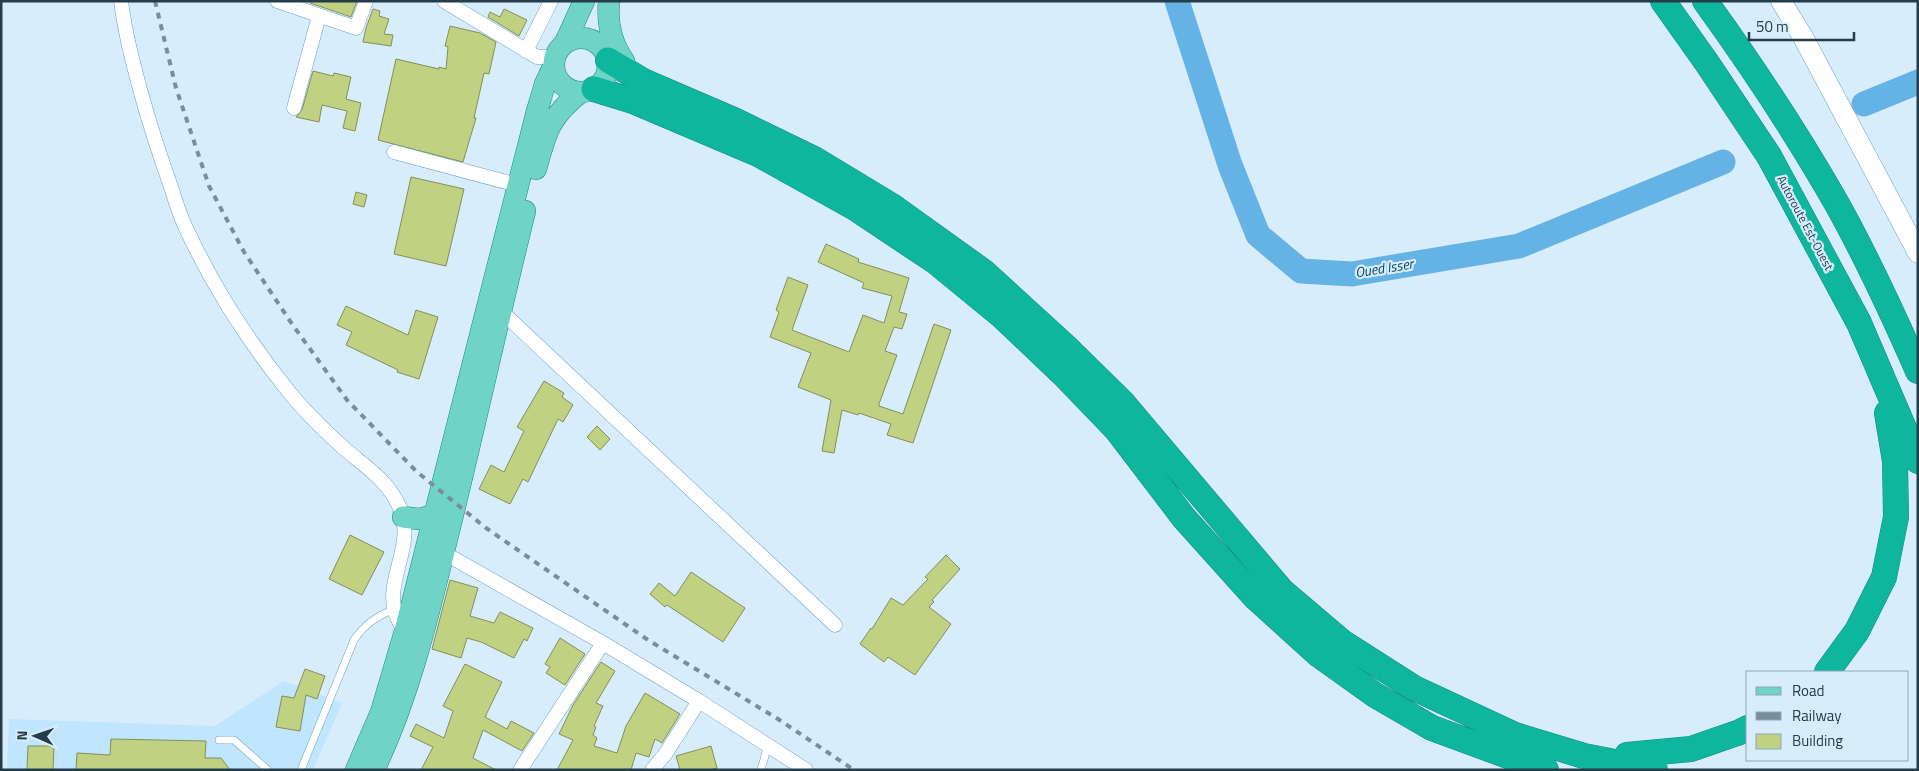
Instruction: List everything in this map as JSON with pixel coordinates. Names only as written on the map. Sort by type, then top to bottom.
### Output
[{"type":"highway","name":"Autoroute Est-Ouest","points":[[1663,1],[1707,62],[1769,156],[1859,323],[1918,461]]},
{"type":"highway","points":[[1705,1],[1781,113],[1837,204],[1889,306],[1918,371]]},
{"type":"highway","points":[[604,53],[638,91],[855,208],[936,262],[1003,317],[1063,374],[1117,430],[1184,518],[1255,597],[1319,655],[1376,695],[1432,728],[1546,770]]},
{"type":"highway","points":[[588,90],[638,91],[736,121],[816,160],[892,206],[984,272],[1066,346],[1122,402],[1282,591],[1342,642],[1422,692],[1515,736],[1584,756],[1655,770]]},
{"type":"highway","points":[[1828,671],[1857,631],[1884,577],[1896,517],[1895,461],[1880,372]]},
{"type":"highway","points":[[1584,756],[1644,755],[1691,749],[1746,729]]},
{"type":"main road","points":[[374,770],[402,704],[421,641],[436,548],[435,515],[537,111],[545,84],[584,1]]},
{"type":"main road","points":[[356,770],[381,712],[405,632],[436,548],[501,311],[546,137],[557,114],[604,79],[608,66],[600,28],[607,1]]},
{"type":"main road","points":[[546,137],[563,119],[579,109],[638,91],[629,68],[618,52],[610,34],[607,1]]},
{"type":"main road","points":[[588,90],[573,91],[559,81],[558,55],[572,39],[588,39],[604,53]]},
{"type":"main road","points":[[403,517],[419,519],[435,515]]},
{"type":"street","points":[[121,1],[124,30],[152,136],[184,225],[227,305],[290,392],[339,443],[384,482],[399,504],[403,517],[404,543],[393,592],[393,610],[405,632]]},
{"type":"street","points":[[277,1],[356,28],[366,1]]},
{"type":"street","points":[[444,1],[537,57],[558,55]]},
{"type":"street","points":[[526,51],[552,1]]},
{"type":"street","points":[[1781,1],[1803,37],[1918,253]]},
{"type":"street","points":[[294,108],[319,16]]},
{"type":"street","points":[[394,152],[517,186]]},
{"type":"street","points":[[501,311],[835,624]]},
{"type":"street","points":[[436,548],[603,643],[699,701],[806,770]]},
{"type":"street","points":[[520,770],[603,643]]},
{"type":"street","points":[[652,770],[666,753],[699,701]]},
{"type":"lane","points":[[301,770],[354,640],[374,618],[393,610]]},
{"type":"lane","points":[[219,740],[234,740],[268,770]]},
{"type":"lane","points":[[761,770],[768,746]]},
{"type":"shaded area","points":[[284,681],[342,703],[313,770],[7,770],[9,719],[215,726]]},
{"type":"building","points":[[310,1],[357,1],[351,17],[310,3]]},
{"type":"building","points":[[373,9],[380,11],[379,16],[389,19],[384,34],[393,35],[391,46],[363,42]]},
{"type":"building","points":[[504,9],[527,20],[519,36],[488,17],[490,12],[500,17]]},
{"type":"building","points":[[450,26],[480,33],[496,42],[489,74],[484,73],[474,118],[476,118],[463,162],[378,140],[396,59],[446,69],[448,47],[445,46]]},
{"type":"building","points":[[313,71],[333,76],[334,73],[351,77],[346,99],[361,103],[355,131],[343,128],[347,111],[322,105],[319,122],[296,117],[302,110]]},
{"type":"building","points":[[411,177],[464,189],[446,266],[394,254]]},
{"type":"building","points":[[356,192],[367,195],[364,207],[353,204]]},
{"type":"building","points":[[826,244],[859,259],[858,262],[909,278],[899,312],[907,314],[902,329],[894,327],[885,351],[897,355],[879,406],[903,414],[934,324],[951,330],[913,443],[887,435],[891,424],[859,413],[858,415],[842,410],[834,453],[822,451],[831,400],[798,387],[811,353],[770,337],[779,312],[776,310],[788,277],[808,285],[792,330],[849,352],[863,315],[884,323],[892,296],[862,288],[864,283],[818,262]]},
{"type":"building","points":[[346,306],[408,335],[416,310],[438,317],[419,379],[397,372],[398,370],[346,345],[352,332],[337,325]]},
{"type":"building","points":[[544,381],[564,393],[562,397],[573,405],[563,422],[558,419],[528,482],[523,479],[510,504],[479,489],[491,465],[504,472],[524,431],[517,427]]},
{"type":"building","points":[[597,426],[610,439],[600,450],[587,437]]},
{"type":"building","points":[[350,535],[384,552],[362,595],[329,579]]},
{"type":"building","points":[[946,555],[960,569],[932,600],[934,602],[929,607],[951,624],[915,675],[888,657],[884,662],[860,644],[872,629],[891,598],[903,605],[928,579],[925,577]]},
{"type":"building","points":[[691,572],[745,608],[723,642],[667,605],[665,607],[650,594],[659,583],[675,596]]},
{"type":"building","points":[[450,580],[478,588],[470,616],[494,623],[500,612],[533,628],[527,641],[524,639],[514,658],[481,642],[467,638],[461,658],[432,649]]},
{"type":"building","points":[[560,638],[585,654],[565,685],[546,673],[550,667],[545,664]]},
{"type":"building","points":[[601,662],[615,671],[596,703],[603,706],[594,726],[596,727],[593,735],[597,738],[594,746],[617,753],[626,726],[645,693],[680,714],[662,743],[655,739],[649,757],[636,753],[631,770],[557,770],[573,740],[559,734],[573,705]]},
{"type":"building","points":[[465,664],[502,682],[485,717],[507,729],[511,721],[534,733],[522,751],[483,730],[473,758],[496,770],[421,770],[433,747],[410,736],[416,724],[444,738],[453,711],[443,706]]},
{"type":"building","points":[[305,669],[325,676],[317,699],[306,695],[300,731],[276,727],[282,696],[294,698]]},
{"type":"building","points":[[111,739],[206,741],[205,758],[221,758],[230,770],[76,770],[77,753],[110,755]]},
{"type":"building","points":[[28,746],[54,746],[53,770],[27,770]]},
{"type":"building","points":[[711,746],[717,768],[710,770],[680,770],[676,756]]},
{"type":"waterway","name":"Oued Isser","points":[[1177,1],[1230,165],[1258,235],[1301,271],[1352,274],[1519,246],[1723,162]]},
{"type":"waterway","name":"Oued Isser","points":[[1864,104],[1918,82]]},
{"type":"railway","points":[[155,1],[176,88],[209,186],[244,252],[292,324],[347,400],[416,471],[486,528],[648,640],[778,719],[854,770]]}]
